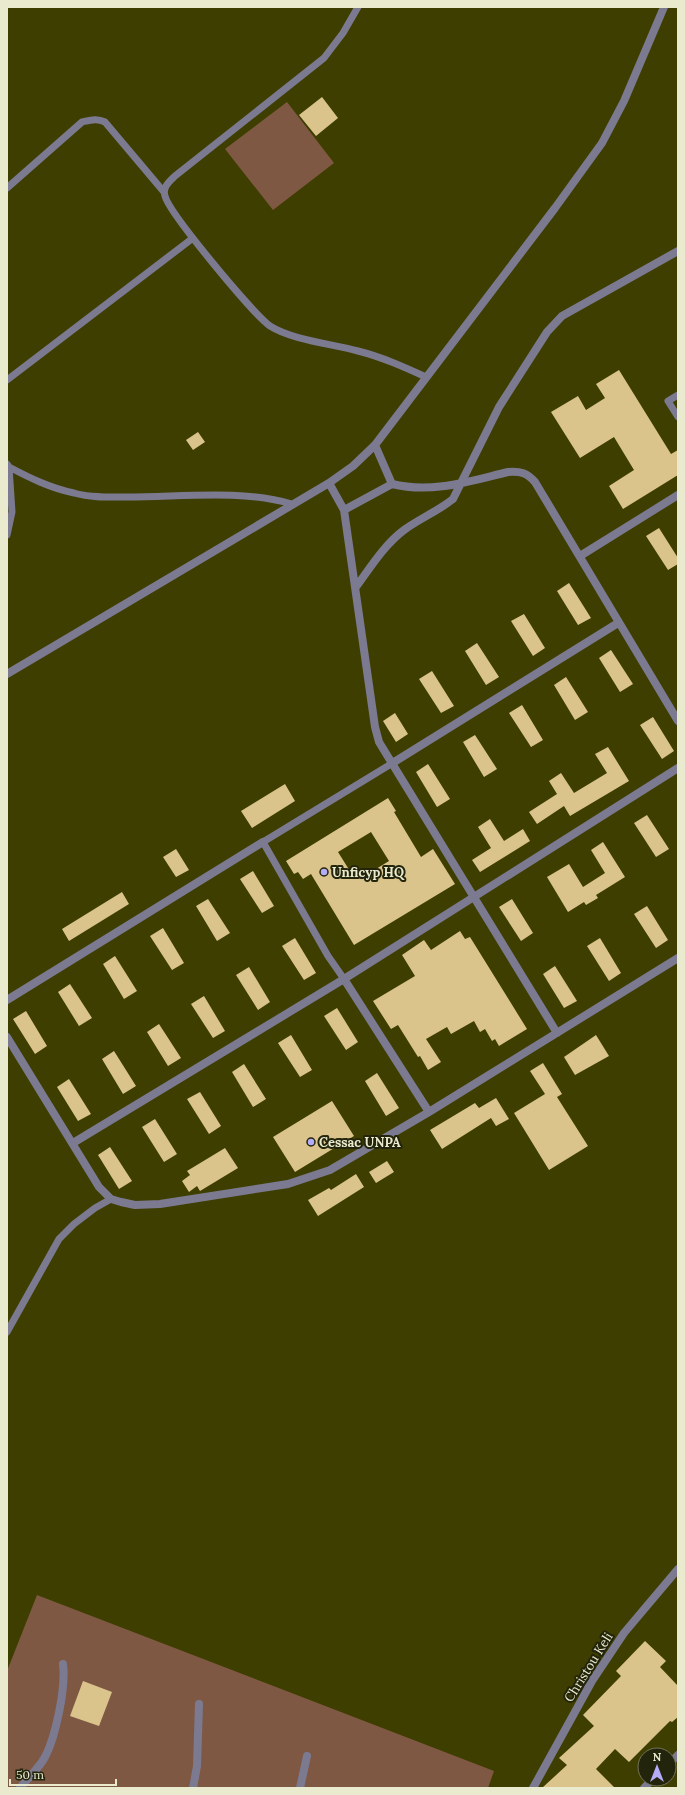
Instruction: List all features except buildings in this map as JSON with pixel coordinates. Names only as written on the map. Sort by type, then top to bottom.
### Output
[{"type":"street","points":[[7,674],[329,483],[353,466],[375,445],[390,428],[426,377],[555,208],[602,143],[624,101],[664,7]]},
{"type":"street","points":[[356,587],[387,545],[403,531],[453,499],[500,407],[547,332],[562,316],[678,251]]},
{"type":"street","points":[[375,445],[392,484]]},
{"type":"street","points":[[344,510],[392,484],[418,488],[436,487],[508,472],[518,471],[528,474],[535,482],[580,556],[618,623],[678,721]]},
{"type":"street","points":[[329,483],[344,510],[375,727],[379,742],[391,764],[557,1033]]},
{"type":"street","points":[[580,556],[678,495]]},
{"type":"street","points":[[391,764],[618,623]]},
{"type":"street","points":[[73,1143],[475,898],[678,768]]},
{"type":"street","points":[[7,1000],[262,842]]},
{"type":"street","points":[[7,1037],[99,1187],[111,1198],[135,1205],[160,1204],[288,1184],[330,1170],[429,1112],[678,958]]},
{"type":"street","points":[[344,979],[429,1112]]},
{"type":"street","name":"Christou Keli","points":[[533,1788],[596,1675],[624,1633],[678,1569]]},
{"type":"street","points":[[20,1788],[45,1757],[54,1730],[65,1677],[63,1664]]},
{"type":"street","points":[[193,1788],[197,1758],[199,1704]]},
{"type":"street","points":[[300,1788],[307,1756]]},
{"type":"lane","points":[[164,192],[167,184],[175,176],[324,58],[340,38],[358,7]]},
{"type":"lane","points":[[7,188],[82,122],[91,119],[105,122],[164,192],[168,204],[254,312],[271,326],[296,336],[385,359],[426,377]]},
{"type":"lane","points":[[7,380],[194,238]]},
{"type":"lane","points":[[678,395],[668,401],[678,417]]},
{"type":"lane","points":[[8,465],[36,482],[75,494],[124,497],[250,496],[278,500],[292,504]]},
{"type":"lane","points":[[7,534],[12,512],[8,465]]},
{"type":"lane","points":[[344,979],[328,956],[262,842],[391,764]]},
{"type":"lane","points":[[7,1332],[59,1239],[74,1224],[111,1198]]},
{"type":"shaded area","points":[[287,102],[334,163],[273,210],[225,149]]},
{"type":"shaded area","points":[[37,1595],[494,1771],[488,1788],[7,1788],[7,1671]]},
{"type":"place","name":"Unficyp HQ","points":[[324,872]]},
{"type":"place","name":"Cessac UNPA","points":[[311,1142]]}]
